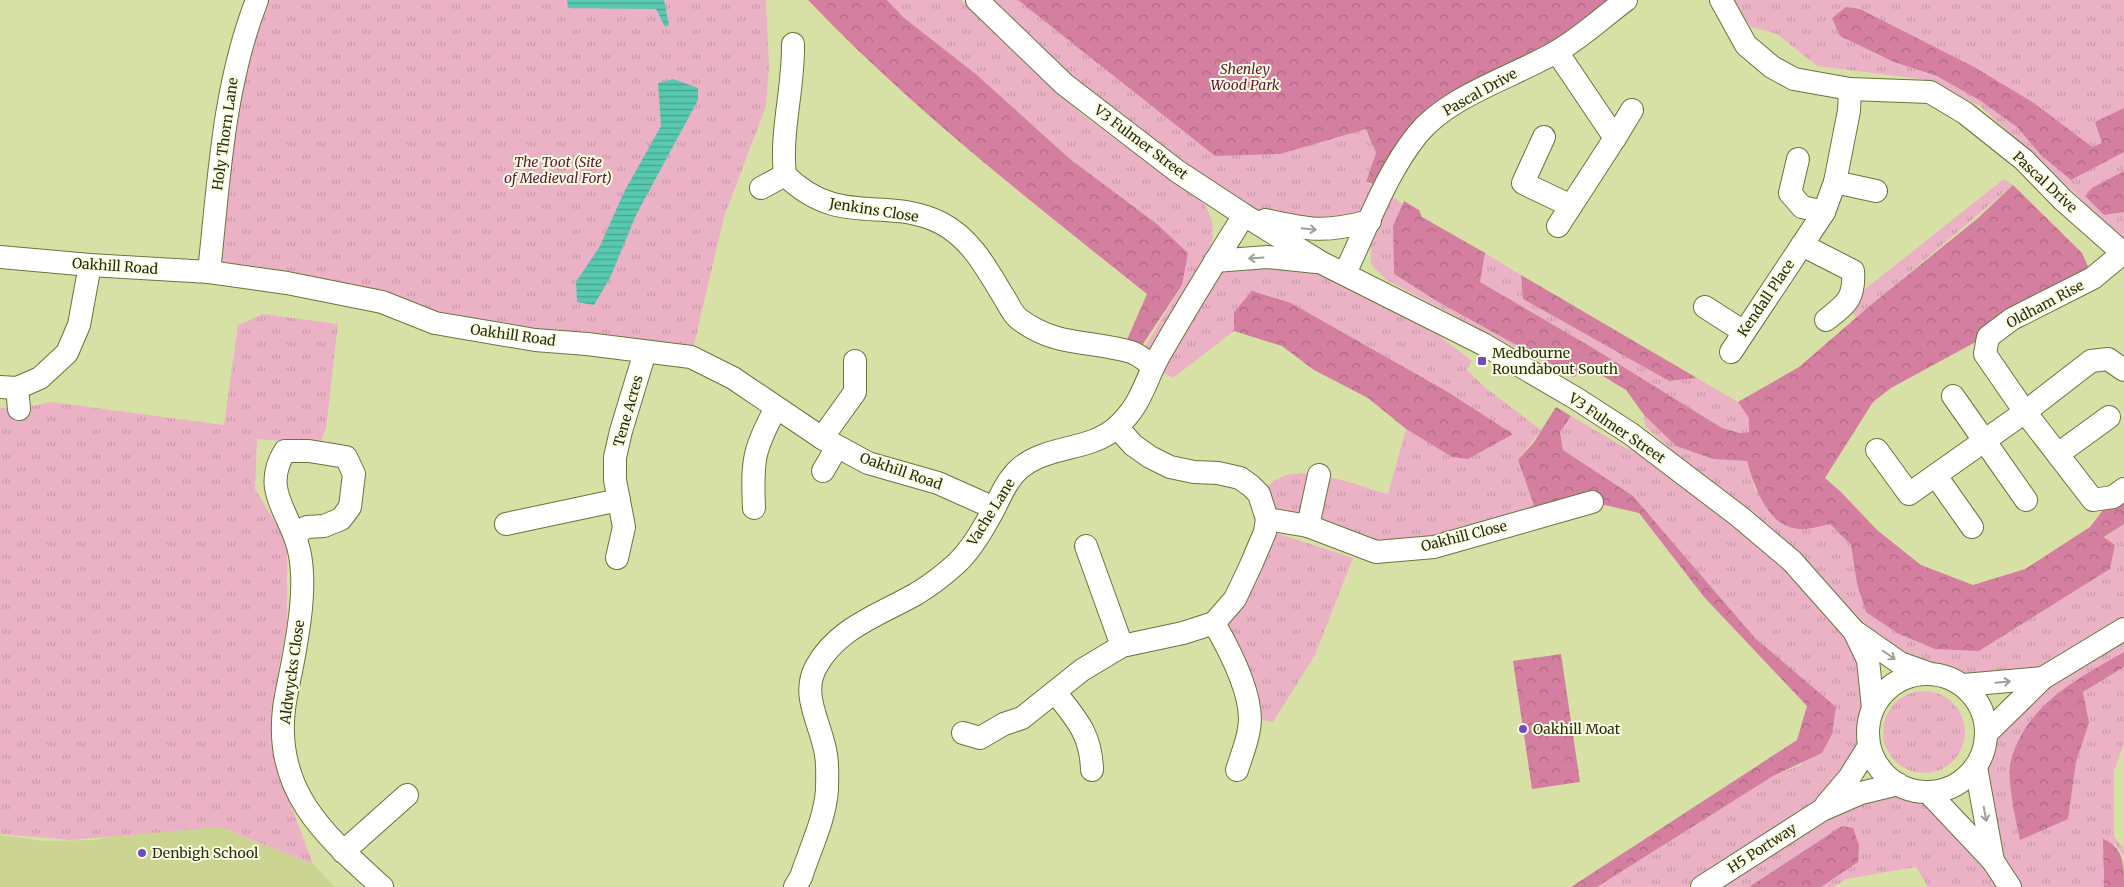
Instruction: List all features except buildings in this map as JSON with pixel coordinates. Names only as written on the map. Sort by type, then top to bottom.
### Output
[{"type":"street","name":"Holy Thorn Lane","points":[[209,272],[226,116],[236,62],[257,0]]},
{"type":"street","name":"V3 Fulmer Street","points":[[977,0],[1064,84],[1177,171],[1244,215],[1322,262],[1483,344],[1631,434],[1740,517],[1792,561],[1854,631],[1900,663],[1928,673]]},
{"type":"street","name":"Pascal Drive","points":[[1345,273],[1397,166],[1412,143],[1439,115],[1486,86],[1557,52],[1626,0]]},
{"type":"street","name":"Pascal Drive","points":[[1721,0],[1746,45],[1772,67],[1803,82],[1850,89],[1930,92],[1965,113],[2024,160],[2062,200],[2124,253]]},
{"type":"street","points":[[761,188],[785,176],[783,160],[789,85],[794,65],[794,44]]},
{"type":"street","points":[[1557,52],[1615,138]]},
{"type":"street","name":"Kendall Place","points":[[1731,352],[1824,212],[1835,182],[1849,111],[1850,89]]},
{"type":"street","points":[[1558,226],[1632,110]]},
{"type":"street","points":[[1544,137],[1520,191],[1571,206]]},
{"type":"street","points":[[1798,159],[1790,193],[1802,207],[1824,212]]},
{"type":"street","name":"Jenkins Close","points":[[785,176],[800,190],[820,201],[845,208],[914,213],[940,223],[962,236],[986,266],[1017,318],[1053,338],[1132,352],[1153,366]]},
{"type":"street","points":[[1835,182],[1876,191]]},
{"type":"street","points":[[1244,215],[1309,230],[1340,229],[1370,221]]},
{"type":"street","name":"Vache Lane","points":[[795,887],[801,877],[823,810],[827,791],[826,755],[810,698],[810,682],[815,669],[830,645],[852,628],[918,593],[938,580],[960,560],[984,528],[1008,481],[1019,469],[1042,455],[1087,443],[1117,427],[1134,409],[1147,385],[1153,366],[1244,215]]},
{"type":"street","name":"Kendall Place","points":[[1802,245],[1853,271],[1854,288],[1846,304],[1826,320]]},
{"type":"street","name":"Oldham Rise","points":[[2124,253],[2093,278],[2012,319],[1988,337],[1985,354],[2025,412],[2092,500],[2113,497],[2124,489]]},
{"type":"street","name":"Oakhill Road","points":[[0,257],[90,265],[209,272],[343,293],[382,302],[444,324],[536,340],[587,344],[691,357],[733,378],[830,443],[868,463],[938,482],[994,508]]},
{"type":"street","points":[[1215,262],[1267,258],[1322,262]]},
{"type":"street","points":[[12,394],[40,378],[67,353],[80,325],[90,265]]},
{"type":"street","points":[[1705,307],[1744,332]]},
{"type":"street","name":"Tene Acres","points":[[617,558],[624,527],[616,480],[616,457],[621,431],[645,352]]},
{"type":"street","points":[[1877,450],[1909,494],[2025,412],[2091,361],[2108,359],[2124,370]]},
{"type":"street","points":[[823,471],[830,443],[854,392],[854,361]]},
{"type":"street","points":[[1953,396],[2026,500]]},
{"type":"street","points":[[754,508],[752,467],[759,439],[776,408]]},
{"type":"street","points":[[2058,454],[2109,417]]},
{"type":"street","points":[[976,743],[1004,724],[1022,718],[1082,670],[1122,646],[1183,633],[1214,622],[1236,599],[1265,532],[1267,519],[1259,494],[1240,478],[1170,466],[1150,457],[1133,444],[1117,427]]},
{"type":"street","points":[[1308,526],[1319,475]]},
{"type":"street","points":[[1936,476],[1972,527]]},
{"type":"street","points":[[506,524],[619,500]]},
{"type":"street","name":"Oakhill Close","points":[[1267,519],[1308,526],[1376,552],[1434,547],[1592,502]]},
{"type":"street","name":"Aldwycks Close","points":[[294,534],[300,555],[302,587],[298,637],[284,710],[284,747],[294,784],[305,807],[324,833],[382,887]]},
{"type":"street","points":[[1086,546],[1122,646]]},
{"type":"street","points":[[1214,622],[1236,661],[1247,702],[1250,727],[1237,770]]},
{"type":"street","points":[[1987,733],[2043,678],[2124,629]]},
{"type":"street","name":"V3 Fulmer Street","points":[[1854,631],[1868,660],[1873,708]]},
{"type":"street","points":[[1928,673],[1946,676],[1964,685],[1976,699],[1984,715],[1987,733],[1984,752],[1976,767],[1963,780],[1946,789],[1928,792],[1913,790],[1898,784],[1885,774],[1875,761],[1869,746],[1868,729],[1873,708],[1882,694],[1895,682],[1911,675],[1928,673]]},
{"type":"street","points":[[1964,685],[2043,678]]},
{"type":"street","points":[[1055,692],[1084,729],[1091,752],[1092,770]]},
{"type":"street","name":"H5 Portway","points":[[1822,810],[1849,778],[1869,746]]},
{"type":"street","points":[[1976,767],[1993,861]]},
{"type":"street","name":"H5 Portway","points":[[1702,887],[1822,810],[1860,793],[1898,784]]},
{"type":"street","points":[[1928,792],[1993,861],[2010,887]]},
{"type":"street","points":[[343,852],[407,795]]},
{"type":"shaded area","name":"Denbigh School","points":[[169,825],[220,827],[313,864],[335,887],[0,887],[0,835],[45,841],[94,840]]},
{"type":"green space","name":"The Toot (Site of Medieval Fort)","points":[[257,0],[766,0],[769,66],[766,106],[724,217],[691,357],[209,272]]},
{"type":"green space","points":[[808,0],[887,0],[903,17],[977,75],[1070,159],[1157,224],[1188,253],[1182,285],[1143,344],[1126,342],[1147,294],[972,153],[888,79]]},
{"type":"green space","points":[[887,0],[961,0],[1079,112],[1162,174],[1198,196],[1206,207],[1212,221],[1213,237],[1209,252],[1146,360],[1139,357],[1182,285],[1157,224],[1070,159],[977,75],[903,17]]},
{"type":"green space","name":"Shenley Wood Park","points":[[977,0],[1590,0],[1367,129],[1376,153],[1366,182],[1403,204],[1393,226],[1394,274],[1440,303],[1575,377],[1388,281],[1371,264],[1370,221],[1244,215]]},
{"type":"green space","name":"Shenley Wood Park","points":[[1018,0],[1626,0],[1439,115],[1386,187],[1366,182],[1376,153],[1366,129],[1280,154],[1215,156]]},
{"type":"green space","points":[[1732,0],[2124,0],[2124,243],[2074,192],[1980,106],[1921,79],[1817,66],[1777,34],[1751,27]]},
{"type":"green space","points":[[1846,7],[1860,9],[1974,67],[2034,103],[2092,147],[2102,143],[2095,122],[2124,108],[2124,152],[2071,180],[2041,155],[2017,127],[1981,101],[1937,76],[1894,62],[1840,36],[1832,18]]},
{"type":"green space","points":[[2124,171],[2124,212],[2104,215],[2085,196],[2092,188]]},
{"type":"green space","points":[[2004,179],[2013,185],[1856,318],[1846,304]]},
{"type":"green space","points":[[2013,185],[2082,253],[2093,278],[1891,388],[1873,402],[1825,478],[1877,530],[1921,565],[1973,585],[2025,569],[2090,527],[2113,497],[2124,489],[2124,524],[2104,537],[2115,545],[2110,569],[1979,651],[1935,649],[1899,634],[1866,612],[1857,584],[1851,545],[1830,524],[1799,529],[1778,521],[1770,513],[1758,493],[1747,461],[1713,459],[1676,446],[1644,415],[1626,390],[1583,364],[1575,377],[1440,303],[1394,274],[1393,226],[1404,201],[1419,210],[1422,217],[1485,253],[1480,282],[1593,348],[1722,428],[1740,433],[1749,432],[1749,418],[1738,402],[1799,367],[1872,304],[1978,218]]},
{"type":"green space","points":[[1485,253],[1521,275],[1523,299],[1669,381],[1697,378],[1738,402],[1750,418],[1749,432],[1740,433],[1722,428],[1593,348],[1480,282]]},
{"type":"green space","points":[[1215,261],[1320,271],[1433,331],[1472,361],[1467,370],[1487,389],[1541,430],[1518,460],[1538,517],[1376,552],[1267,519],[1259,494],[1270,484],[1287,475],[1303,473],[1327,476],[1388,494],[1406,429],[1452,457],[1492,445],[1513,434],[1448,392],[1291,303],[1234,312],[1234,331],[1173,378],[1153,366]]},
{"type":"green space","points":[[1521,275],[1697,378],[1669,381],[1523,299]]},
{"type":"green space","points":[[1252,291],[1291,303],[1448,392],[1513,434],[1468,459],[1452,457],[1406,429],[1368,398],[1314,370],[1282,346],[1234,331],[1234,312]]},
{"type":"green space","points":[[263,314],[338,324],[326,428],[320,444],[257,439],[255,489],[287,542],[287,623],[274,695],[277,767],[313,864],[220,827],[71,840],[0,834],[0,408],[19,409],[51,402],[224,425],[238,325]]},
{"type":"green space","points":[[1556,407],[1571,416],[1560,432],[1563,450],[1633,496],[1755,638],[1836,707],[1832,734],[1822,753],[1773,776],[1597,887],[1571,887],[1797,740],[1807,706],[1704,597],[1639,513],[1592,502],[1538,517],[1518,460],[1534,442]]},
{"type":"green space","points":[[1644,415],[1676,446],[1713,459],[1748,460],[1755,490],[1798,529],[1830,524],[1851,545],[1857,584],[1979,651],[2110,569],[2115,545],[2105,537],[2124,524],[2124,652],[2071,683],[2068,819],[2076,762],[2089,723],[2083,692],[2124,667],[2124,744],[2114,771],[2114,837],[2124,849],[2124,856],[2114,843],[2103,869],[2104,887],[1928,887],[1916,867],[1846,879],[1834,887],[1597,887],[1773,776],[1801,765],[1836,707],[1755,638],[1633,496],[1563,450],[1560,432],[1571,416],[1622,446],[1680,472],[1675,453],[1645,426]],"holes":[[[1854,632],[1928,673],[1946,676],[1964,685],[2042,679],[1987,733],[1984,752],[1976,767],[1993,860],[1928,792],[1913,790],[1898,784],[1823,808],[1869,746],[1870,718]]]},
{"type":"green space","points":[[1270,531],[1353,558],[1315,655],[1273,722],[1256,719],[1225,628]]},
{"type":"green space","points":[[2124,652],[2124,667],[2083,692],[2089,723],[2076,762],[2068,819],[2020,840],[2012,800],[2010,778],[2011,760],[2019,740],[2041,708],[2056,695],[2089,672]]},
{"type":"green space","points":[[1561,654],[1580,782],[1532,789],[1513,661]]},
{"type":"green space","points":[[1924,691],[1940,694],[1953,703],[1962,716],[1965,732],[1962,748],[1953,761],[1940,770],[1924,773],[1908,770],[1895,761],[1886,748],[1883,732],[1886,716],[1895,703],[1908,694]]},
{"type":"green space","points":[[1842,826],[1853,828],[1859,845],[1858,862],[1821,887],[1749,887]]},
{"type":"green space","points":[[2103,839],[2110,842],[2119,852],[2124,871],[2124,887],[2104,887]]},
{"type":"water","points":[[567,0],[664,0],[669,25],[665,27],[656,9],[568,8]]},
{"type":"water","points":[[673,79],[698,88],[698,100],[636,215],[610,278],[594,305],[577,302],[576,282],[600,246],[624,192],[661,126],[658,83]]},
{"type":"place","name":"Medbourne Roundabout South","points":[[1482,361]]},
{"type":"place","name":"Oakhill Moat","points":[[1523,729]]},
{"type":"place","name":"Denbigh School","points":[[142,853]]}]
